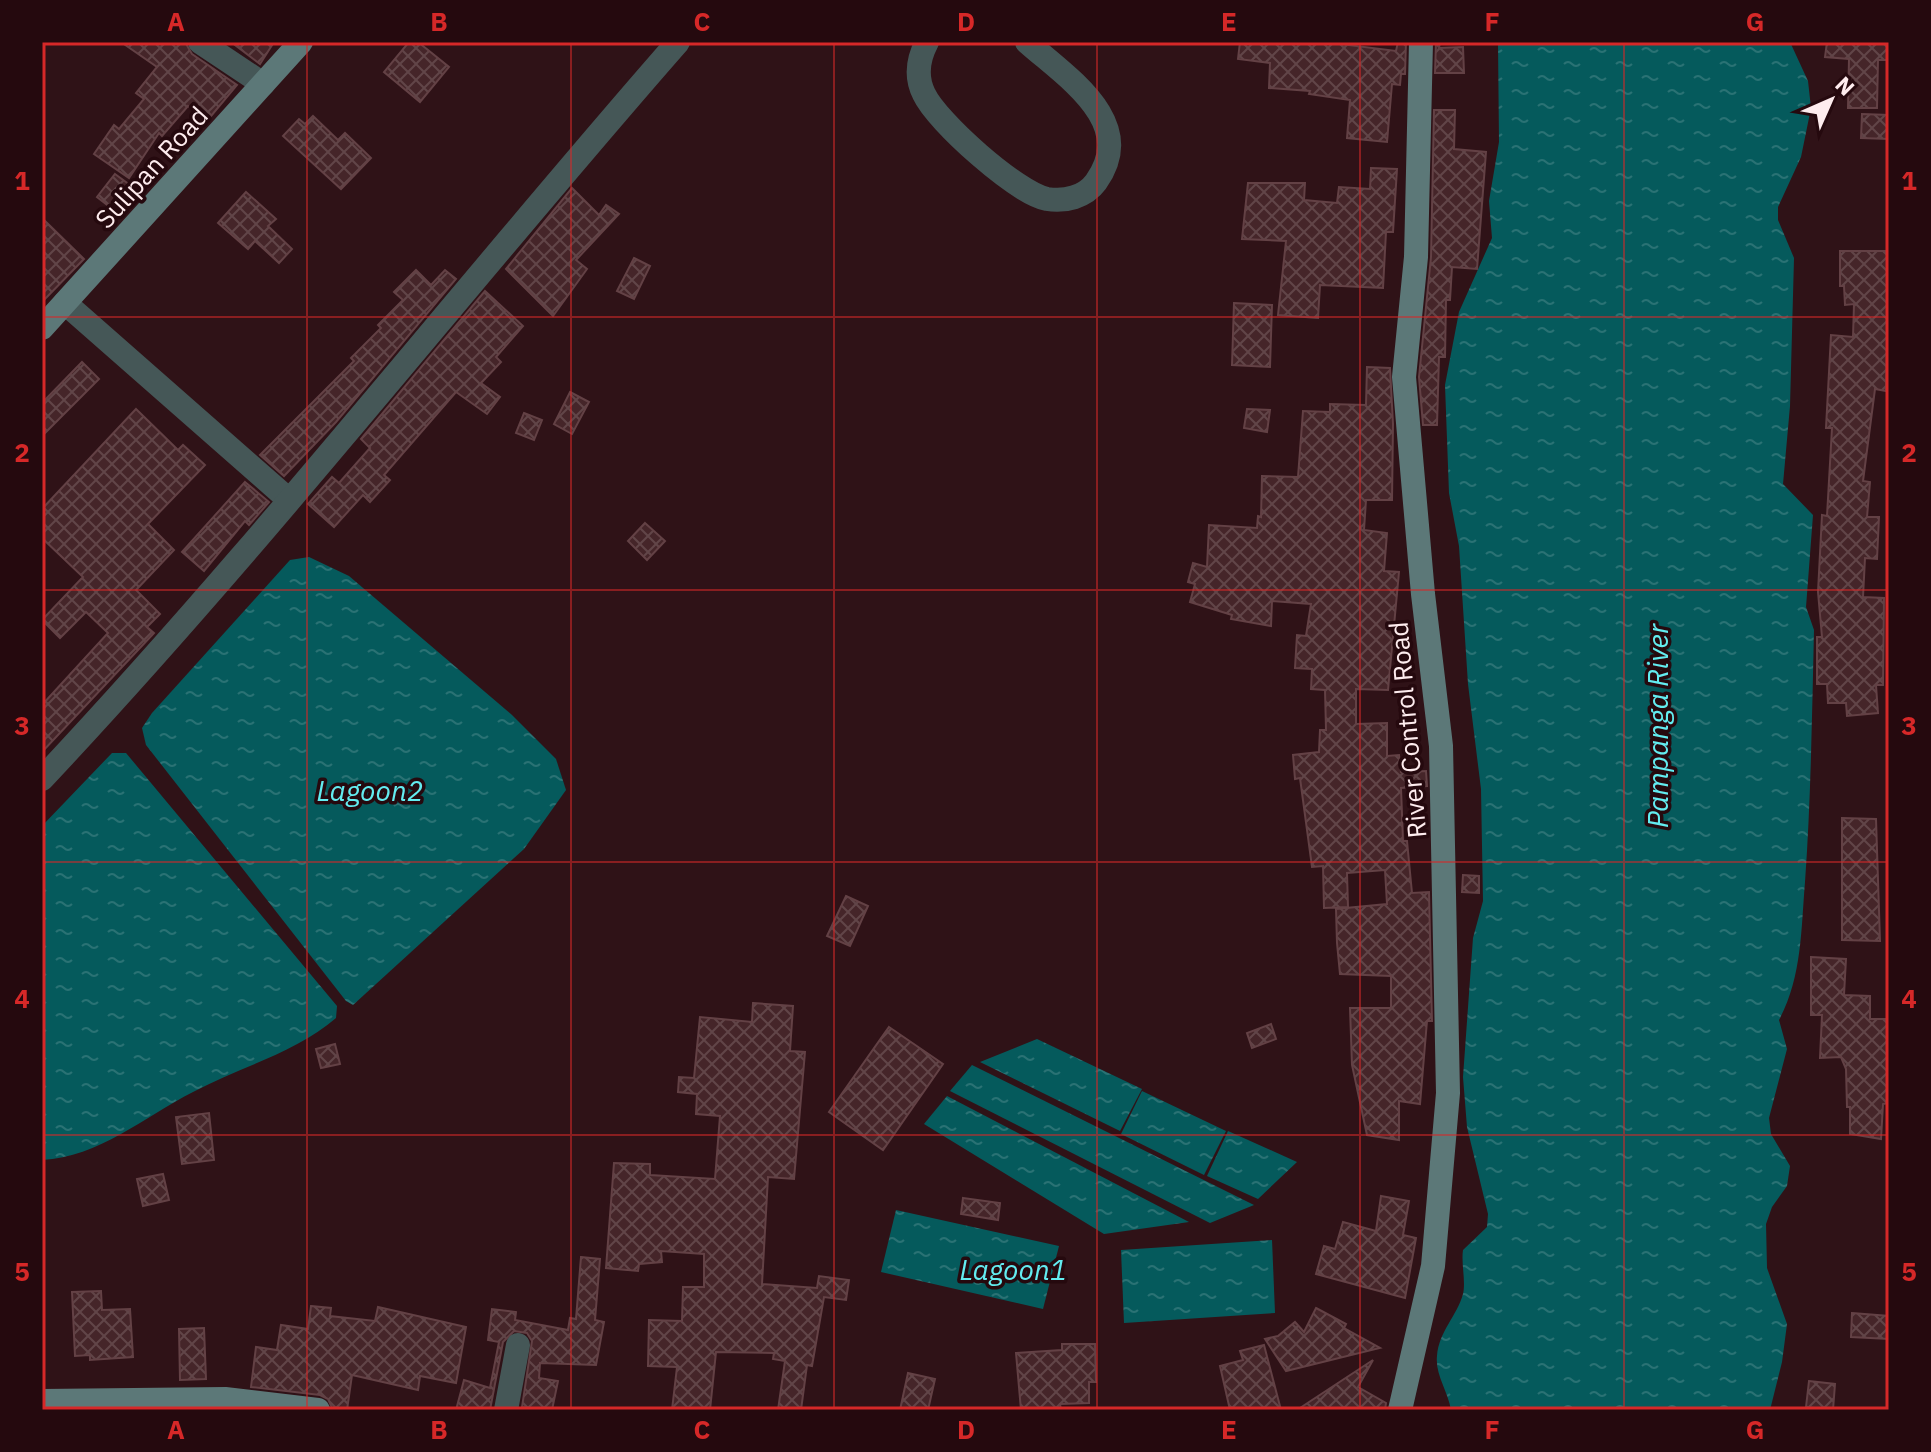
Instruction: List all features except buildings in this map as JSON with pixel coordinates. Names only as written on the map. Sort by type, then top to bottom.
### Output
[{"type":"street","points":[[200,42],[263,84]]},
{"type":"street","name":"Sulipan Road","points":[[42,328],[301,42]]},
{"type":"street","points":[[42,779],[184,625],[678,42]]},
{"type":"street","points":[[927,42],[919,61],[918,79],[925,96],[940,116],[1025,189],[1044,199],[1062,201],[1077,196],[1098,179],[1109,153],[1110,135],[1093,103],[1027,42]]},
{"type":"street","name":"River Control Road","points":[[1400,1410],[1433,1266],[1448,1093],[1441,746],[1423,594],[1404,377],[1416,257],[1421,42]]},
{"type":"street","points":[[65,303],[288,499]]},
{"type":"street","points":[[506,1410],[518,1345]]},
{"type":"street","points":[[42,1401],[225,1399],[318,1410]]},
{"type":"water","name":"Pampanga River","points":[[1498,42],[1790,42],[1808,81],[1811,108],[1801,157],[1778,207],[1778,220],[1794,258],[1790,406],[1783,484],[1813,515],[1806,607],[1814,630],[1809,819],[1801,935],[1792,987],[1779,1020],[1787,1049],[1769,1118],[1771,1134],[1790,1166],[1787,1186],[1772,1207],[1766,1224],[1767,1268],[1787,1324],[1782,1362],[1770,1410],[1451,1410],[1438,1370],[1438,1347],[1463,1294],[1463,1250],[1487,1227],[1488,1214],[1467,1127],[1463,1077],[1473,938],[1483,901],[1481,789],[1468,684],[1459,546],[1449,493],[1445,385],[1459,312],[1492,238],[1489,201],[1499,142]]},
{"type":"water","name":"Lagoon2","points":[[309,557],[349,576],[512,715],[556,759],[566,790],[524,849],[353,1005],[346,1001],[146,745],[142,728],[152,713],[290,560]]},
{"type":"water","points":[[112,753],[126,753],[337,1006],[336,1018],[303,1041],[193,1092],[102,1144],[83,1152],[42,1160],[42,826]]},
{"type":"water","points":[[1037,1039],[1142,1089],[1120,1131],[980,1062]]},
{"type":"water","points":[[972,1065],[1254,1205],[1210,1223],[950,1091]]},
{"type":"water","points":[[1142,1091],[1226,1131],[1204,1175],[1121,1134]]},
{"type":"water","points":[[947,1096],[1189,1222],[1104,1234],[924,1124]]},
{"type":"water","points":[[1228,1131],[1297,1162],[1258,1199],[1207,1176]]},
{"type":"water","name":"Lagoon1","points":[[896,1210],[1059,1246],[1043,1309],[881,1272]]},
{"type":"water","points":[[1272,1240],[1275,1313],[1124,1323],[1121,1250]]}]
